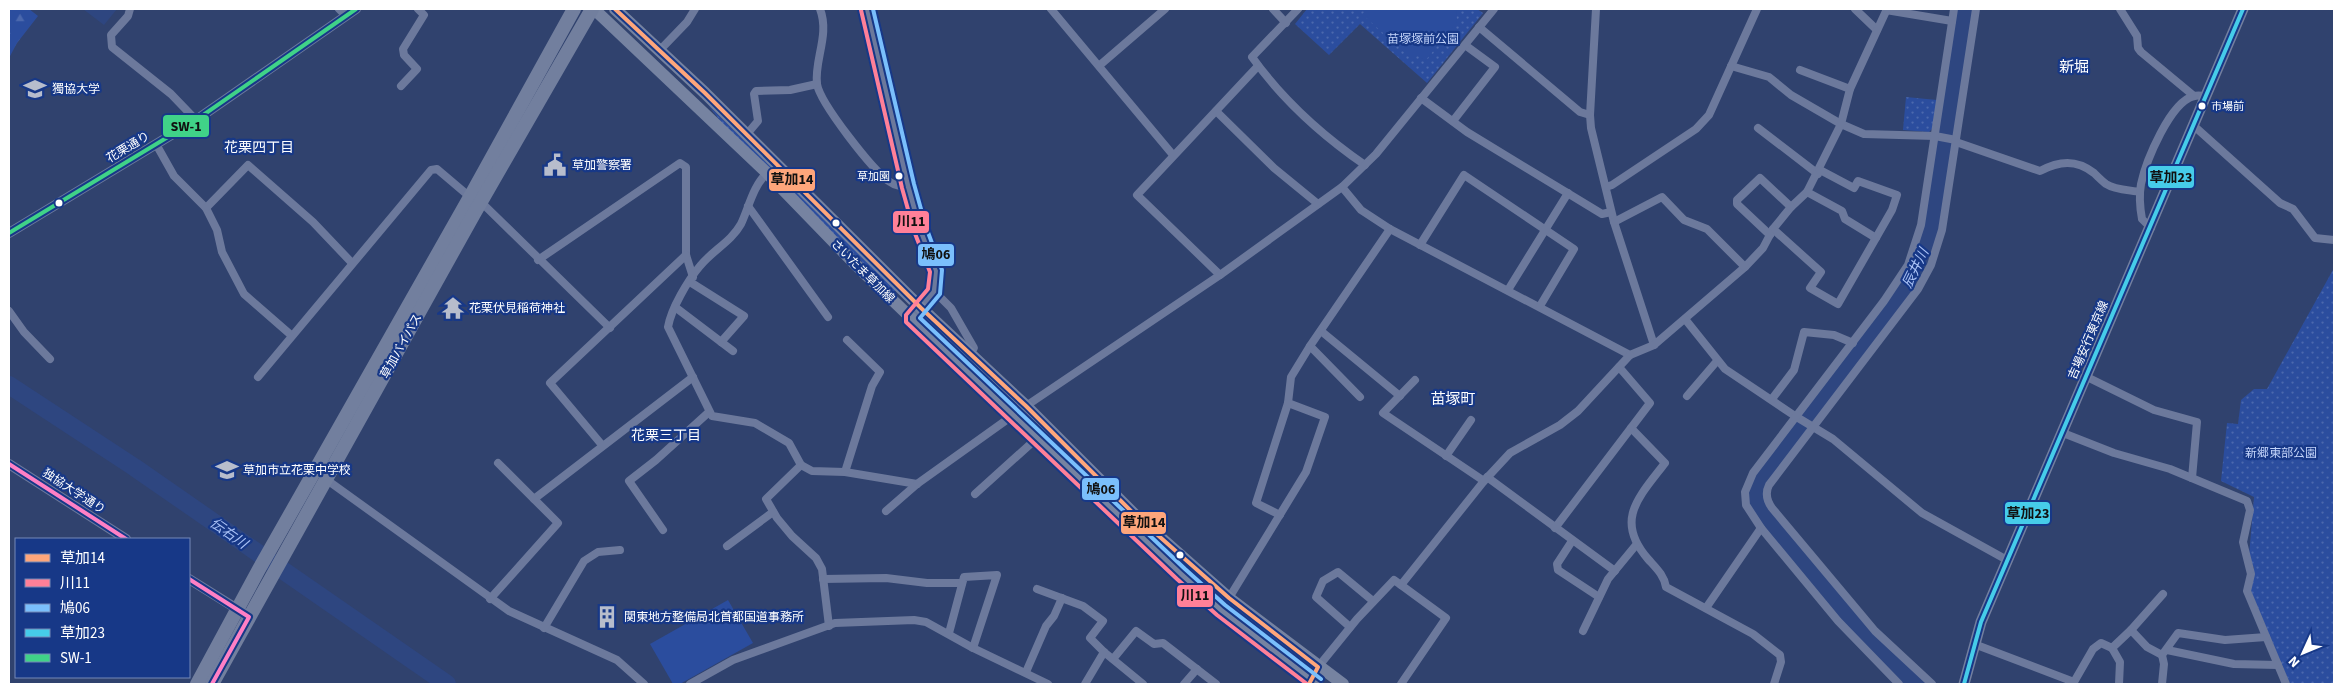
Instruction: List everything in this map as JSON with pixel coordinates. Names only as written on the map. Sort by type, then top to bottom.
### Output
[{"type":"highway","name":"草加バイパス","points":[[212,684],[327,480],[476,200],[574,9]]},
{"type":"highway","name":"草加バイパス","points":[[197,684],[269,552],[476,200],[593,9]]},
{"type":"main road","name":"さいたま草加線","points":[[593,9],[767,172],[857,266],[1012,416],[1194,586],[1313,683]]},
{"type":"main road","name":"さいたま草加線","points":[[615,9],[660,50],[969,355],[1026,406],[1136,515],[1229,598],[1342,684]]},
{"type":"main road","name":"吉場安行東京線","points":[[1964,684],[1974,644],[2007,560],[2151,228],[2243,9]]},
{"type":"street","points":[[130,9],[128,16],[111,35],[112,47],[161,85],[196,120]]},
{"type":"street","name":"花栗通り","points":[[9,233],[196,120],[342,12],[356,9]]},
{"type":"street","points":[[401,86],[417,69],[404,55],[403,50],[424,15],[418,9]]},
{"type":"street","points":[[660,50],[687,22],[695,9]]},
{"type":"street","points":[[820,9],[824,28],[817,84],[824,99],[863,156],[888,181],[894,185],[908,186]]},
{"type":"street","points":[[867,9],[908,186],[920,229],[936,271],[934,291],[911,318]]},
{"type":"street","points":[[1051,9],[1100,65],[1173,155]]},
{"type":"street","points":[[1100,65],[1165,9]]},
{"type":"street","points":[[1273,9],[1286,23]]},
{"type":"street","points":[[1298,9],[1252,57],[1284,96],[1335,144],[1364,165]]},
{"type":"street","points":[[886,511],[917,484],[1026,406],[1220,275],[1342,187],[1376,154],[1494,9]]},
{"type":"street","points":[[1596,9],[1590,114],[1595,146],[1611,212],[1654,345]]},
{"type":"street","points":[[1606,187],[1612,185],[1696,129],[1709,115],[1757,9]]},
{"type":"street","points":[[1855,9],[1877,30]]},
{"type":"street","points":[[1401,585],[1485,479],[1510,453],[1560,425],[1578,411],[1630,354],[1654,345],[1745,267],[1763,248],[1771,232],[1791,207],[1807,192],[1819,172],[1841,124],[1850,89],[1886,9],[1952,21]]},
{"type":"street","points":[[1900,684],[1890,681],[1761,528],[1746,505],[1745,492],[1748,481],[1853,343],[1901,277],[1914,253],[1926,198],[1954,9]]},
{"type":"street","points":[[1932,684],[1876,631],[1768,501],[1769,485],[1925,277],[1942,230],[1976,9]]},
{"type":"street","points":[[2120,9],[2135,31],[2141,52],[2194,96]]},
{"type":"street","points":[[1480,27],[1580,112],[1590,114]]},
{"type":"street","points":[[1453,121],[1495,67],[1465,45]]},
{"type":"street","points":[[1220,275],[1137,195],[1258,66]]},
{"type":"street","points":[[1731,66],[1769,77],[1791,95],[1841,124],[1864,134],[1934,136],[1956,140],[2040,171],[2055,163],[2065,162],[2089,170],[2106,184],[2115,188],[2140,192]]},
{"type":"street","points":[[1800,70],[1850,89]]},
{"type":"street","points":[[746,134],[758,122],[754,94],[756,91],[796,90],[817,84]]},
{"type":"street","points":[[2151,228],[2142,219],[2140,192],[2147,163],[2157,139],[2168,120],[2183,104],[2194,96],[2206,96]]},
{"type":"street","points":[[1421,98],[1453,121],[1602,214],[1611,212]]},
{"type":"street","points":[[1216,111],[1274,168],[1318,204]]},
{"type":"street","points":[[2194,126],[2280,204],[2293,209],[2314,238],[2334,240]]},
{"type":"street","points":[[1758,128],[1819,172],[1854,188],[1858,181],[1897,195],[1892,210],[1838,304],[1810,288],[1821,272],[1737,204],[1737,200],[1760,178],[1791,207]]},
{"type":"street","points":[[156,144],[174,176],[206,208],[217,230],[222,252],[244,294],[292,336]]},
{"type":"street","points":[[538,260],[680,163],[686,167],[686,254],[692,280],[744,316],[721,342]]},
{"type":"street","points":[[206,208],[248,165],[313,222],[352,263]]},
{"type":"street","points":[[258,377],[431,170],[437,169],[476,200],[610,328]]},
{"type":"street","points":[[767,172],[760,179],[741,224],[730,239],[701,265],[670,316],[668,327],[712,416],[726,420],[755,423],[789,442],[802,465],[812,470],[845,472],[917,484]]},
{"type":"street","points":[[1420,245],[1464,175],[1574,249],[1540,306]]},
{"type":"street","points":[[1342,187],[1361,210],[1390,229],[1630,354]]},
{"type":"street","points":[[1807,192],[1842,211],[1845,219],[1876,238]]},
{"type":"street","points":[[1508,290],[1568,193]]},
{"type":"street","points":[[1614,222],[1622,220],[1662,197],[1684,220],[1707,229],[1745,267]]},
{"type":"street","points":[[748,206],[828,317]]},
{"type":"street","points":[[1280,515],[1256,503],[1288,403],[1291,377],[1390,229]]},
{"type":"street","points":[[602,445],[550,383],[686,254]]},
{"type":"street","points":[[934,291],[951,308],[974,348],[969,355]]},
{"type":"street","points":[[675,307],[733,351]]},
{"type":"street","points":[[9,311],[24,332],[50,359]]},
{"type":"street","points":[[1685,319],[1717,362],[1796,417],[1833,439],[1922,513],[2007,560]]},
{"type":"street","points":[[1321,331],[1400,396]]},
{"type":"street","points":[[1772,399],[1794,370],[1804,332],[1834,335],[1853,343]]},
{"type":"street","points":[[845,472],[872,386],[880,372],[847,340]]},
{"type":"street","points":[[1310,346],[1341,384],[1360,397]]},
{"type":"street","points":[[1687,396],[1717,362]]},
{"type":"street","points":[[1555,528],[1650,403],[1619,368]]},
{"type":"street","points":[[534,499],[693,377]]},
{"type":"street","points":[[2087,377],[2154,410],[2197,422],[2192,478]]},
{"type":"street","points":[[1415,380],[1384,413],[1446,456],[1485,479],[1615,571]]},
{"type":"street","points":[[1229,598],[1306,472],[1325,417],[1288,403]]},
{"type":"street","points":[[663,530],[629,481],[656,460],[709,412]]},
{"type":"street","points":[[1446,456],[1471,420]]},
{"type":"street","points":[[1631,428],[1665,463],[1631,514],[1631,529],[1636,545],[1665,578],[1666,587],[1752,634],[1780,655],[1781,662],[1774,684]]},
{"type":"street","points":[[2063,433],[2114,453],[2170,469],[2247,501],[2250,510],[2243,542],[2251,574],[2246,591],[2286,684]]},
{"type":"street","points":[[975,494],[1036,438]]},
{"type":"street","points":[[490,599],[558,523],[498,463]]},
{"type":"street","name":"独協大学通り","points":[[9,464],[124,538]]},
{"type":"street","points":[[802,465],[766,500],[792,536],[816,558],[822,569],[829,626]]},
{"type":"street","points":[[327,480],[490,599],[509,611],[544,628],[617,660],[644,684]]},
{"type":"street","points":[[727,546],[774,512]]},
{"type":"street","points":[[1706,608],[1761,528]]},
{"type":"street","points":[[1572,541],[1557,564],[1558,570],[1599,597]]},
{"type":"street","points":[[1583,631],[1599,597],[1615,571],[1636,545]]},
{"type":"street","points":[[544,628],[584,561],[598,552],[620,550]]},
{"type":"street","points":[[1350,627],[1316,598],[1323,581],[1338,572],[1374,601]]},
{"type":"street","points":[[949,633],[964,577],[997,576],[973,648]]},
{"type":"street","points":[[823,579],[886,578],[927,583],[962,583]]},
{"type":"street","points":[[190,580],[249,617]]},
{"type":"street","points":[[1313,683],[1318,667],[1350,627],[1394,580],[1446,618],[1401,684]]},
{"type":"street","points":[[1037,589],[1083,606],[1103,621],[1090,638],[1143,684]]},
{"type":"street","points":[[2112,648],[2163,594]]},
{"type":"street","points":[[1026,672],[1046,626],[1054,616],[1062,598]]},
{"type":"street","points":[[690,684],[733,660],[835,623],[914,620],[926,622],[949,633],[973,648],[1048,684]]},
{"type":"street","points":[[2131,630],[2147,647],[2164,653],[2234,664],[2278,665]]},
{"type":"street","points":[[1112,659],[1136,631],[1154,644],[1163,643],[1216,684]]},
{"type":"street","points":[[2162,684],[2164,653],[2178,633],[2225,640],[2266,638]]},
{"type":"street","points":[[1974,644],[2073,683],[2093,649],[2101,642],[2112,648],[2120,662],[2119,684]]},
{"type":"street","points":[[1086,684],[1104,652]]},
{"type":"street","points":[[1184,684],[1197,669]]},
{"type":"green space","points":[[9,9],[29,9],[38,16],[17,43],[9,58]]},
{"type":"green space","name":"苗塚塚前公園","points":[[1307,9],[1477,9],[1483,13],[1427,83],[1360,24],[1329,55],[1295,24]]},
{"type":"green space","points":[[1368,9],[1456,9],[1457,22],[1425,61],[1417,55],[1413,60],[1362,14]]},
{"type":"green space","points":[[1906,97],[1937,100],[1932,129],[1929,132],[1903,130]]},
{"type":"green space","points":[[708,105],[896,290],[894,292],[891,291],[722,123]]},
{"type":"green space","name":"新郷東部公園","points":[[2334,268],[2334,684],[2290,684],[2250,589],[2254,568],[2249,556],[2254,497],[2221,481],[2227,423],[2238,424],[2241,400],[2254,389],[2267,389]]},
{"type":"green space","points":[[728,600],[753,643],[680,684],[673,684],[650,644]]},
{"type":"shaded area","points":[[83,9],[117,9],[104,25]]},
{"type":"waterway","name":"辰井川","points":[[1917,684],[1866,635],[1799,559],[1760,511],[1754,498],[1755,489],[1911,282],[1923,258],[1934,219],[1965,9]]},
{"type":"waterway","name":"伝右川","points":[[9,385],[134,467],[447,684]]},
{"type":"transit line","name":"SW-1","points":[[9,233],[196,120],[356,9]]},
{"type":"transit line","name":"草加14","points":[[615,9],[705,93],[921,308],[1026,406],[1135,515],[1229,598],[1318,667],[1309,684]]},
{"type":"transit line","name":"鳩06","points":[[873,9],[914,184],[926,227],[942,270],[940,294],[920,318],[1185,569],[1225,605],[1321,679]]},
{"type":"transit line","name":"草加23","points":[[1964,684],[1981,622],[2243,9]]},
{"type":"transit line","name":"川11","points":[[861,10],[902,188],[914,231],[930,272],[928,289],[906,315],[906,322],[1177,579],[1217,615],[1307,684]]},
{"type":"transit line","points":[[9,464],[124,538]]},
{"type":"transit line","points":[[190,580],[249,617],[212,684]]},
{"type":"place","name":"獨協大学","points":[[35,89]]},
{"type":"place","name":"市場前","points":[[2202,106]]},
{"type":"place","name":"草加警察署","points":[[555,165]]},
{"type":"place","name":"草加園","points":[[899,176]]},
{"type":"place","name":"花栗伏見稲荷神社","points":[[453,308]]},
{"type":"place","name":"草加市立花栗中学校","points":[[227,470]]},
{"type":"place","name":"関東地方整備局北首都国道事務所","points":[[607,617]]},
{"type":"district","name":"新堀","points":[[2074,67]]},
{"type":"district","name":"花栗四丁目","points":[[259,147]]},
{"type":"district","name":"苗塚町","points":[[1453,399]]},
{"type":"district","name":"花栗三丁目","points":[[666,435]]}]
